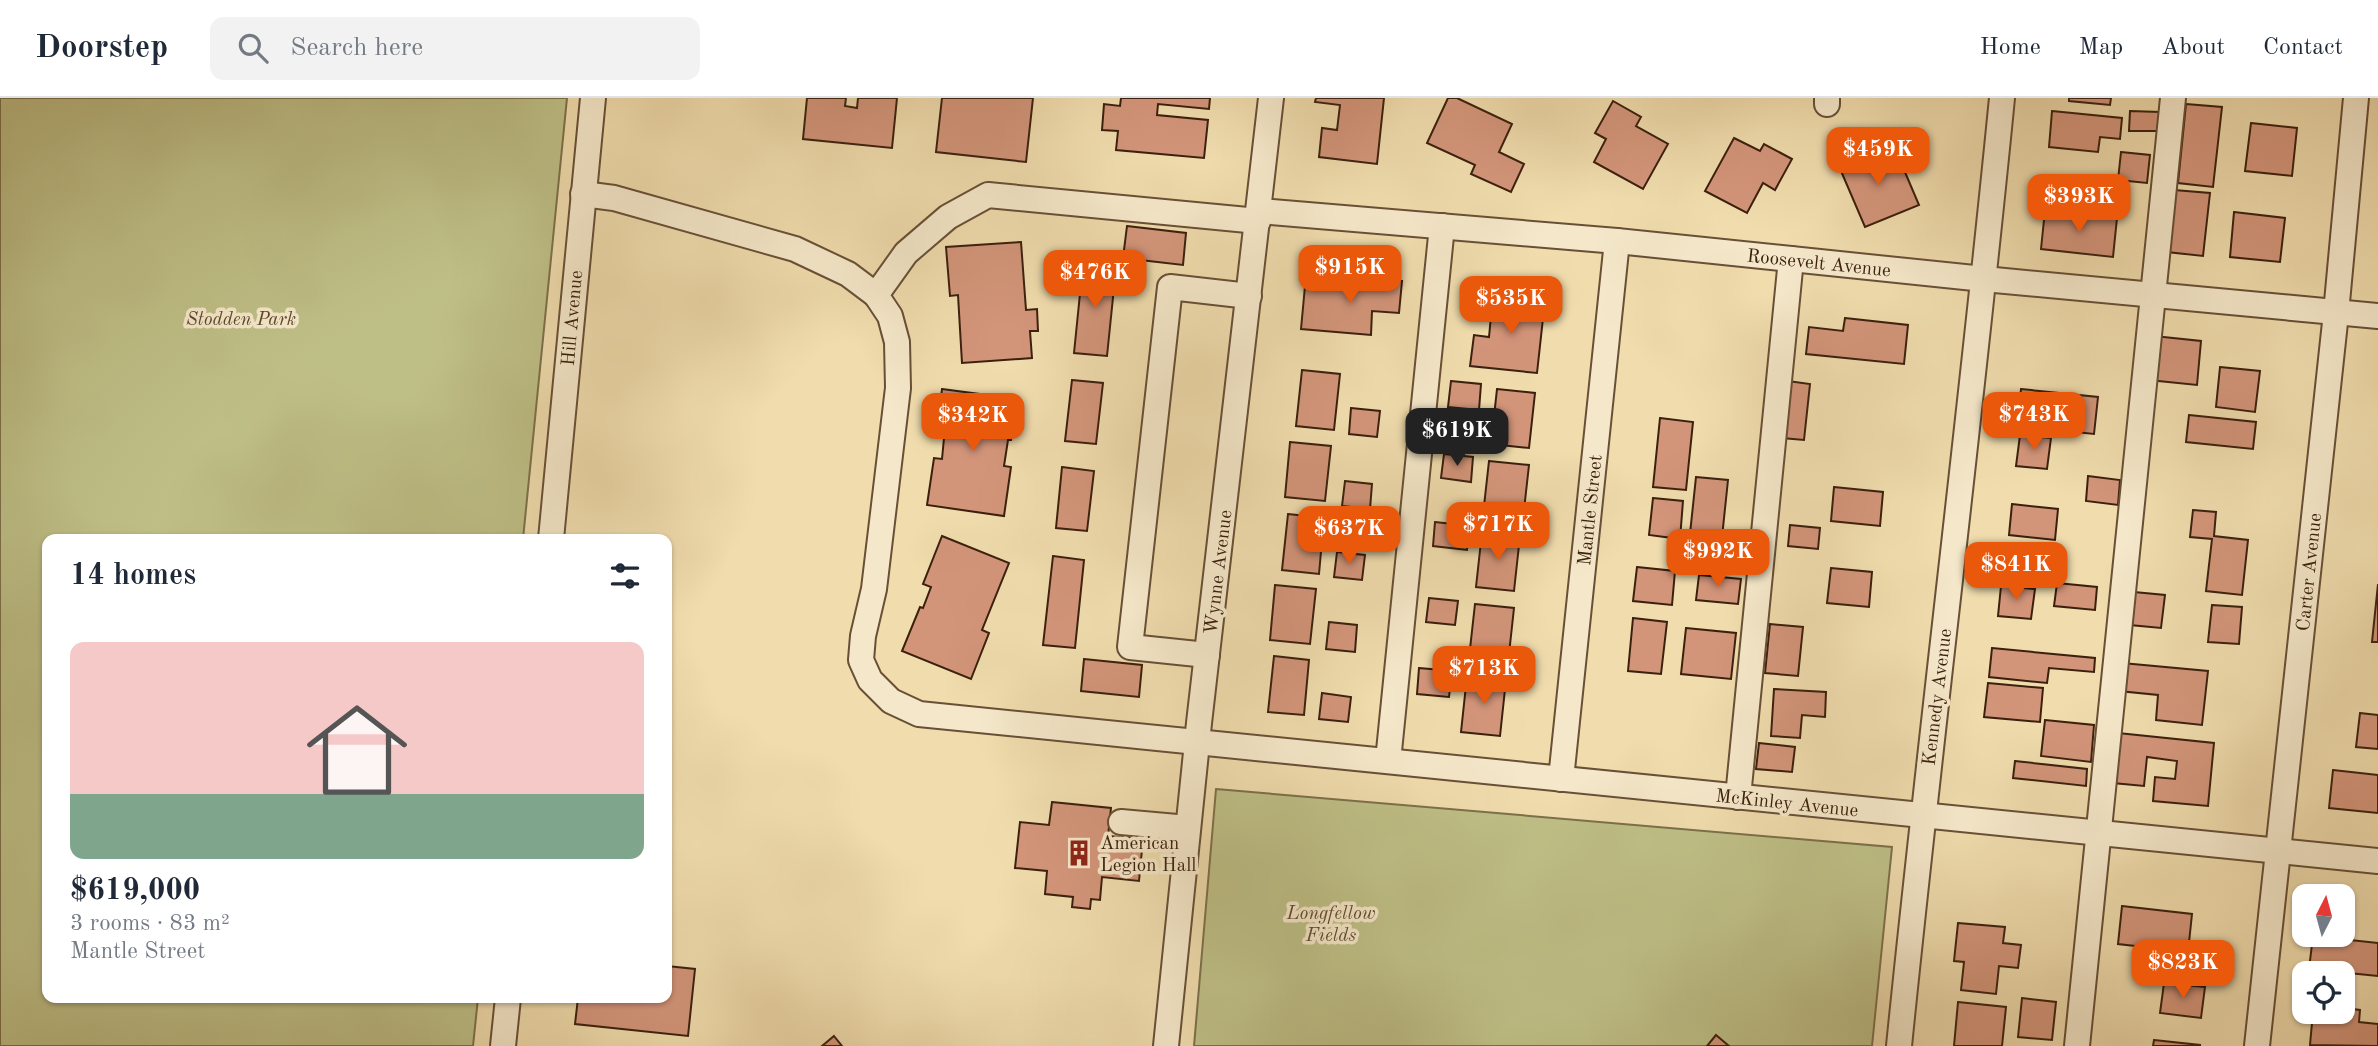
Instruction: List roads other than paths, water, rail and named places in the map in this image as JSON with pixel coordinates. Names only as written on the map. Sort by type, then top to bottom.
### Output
[{"type":"street","name":"Hill Avenue","points":[[551,534],[593,98]]},
{"type":"street","name":"Wynne Avenue","points":[[1166,1046],[1197,742],[1271,98]]},
{"type":"street","name":"Kennedy Avenue","points":[[1899,1046],[1922,816],[1984,279],[2001,98]]},
{"type":"street","points":[[2077,1046],[2173,98]]},
{"type":"street","name":"Carter Avenue","points":[[2257,1046],[2336,313],[2356,98]]},
{"type":"street","points":[[583,194],[614,198],[795,249],[848,274],[876,295]]},
{"type":"street","name":"Roosevelt Avenue","points":[[876,295],[906,253],[948,217],[988,195],[1259,216],[1442,226],[1617,241],[2378,316]]},
{"type":"street","points":[[1388,761],[1442,226]]},
{"type":"street","name":"Mantle Street","points":[[1561,779],[1617,241]]},
{"type":"street","points":[[1738,797],[1791,259]]},
{"type":"street","points":[[1207,655],[1130,647],[1170,287],[1249,296]]},
{"type":"street","name":"McKinley Avenue","points":[[876,295],[890,316],[897,342],[898,388],[874,589],[863,636],[861,660],[870,680],[891,701],[919,714],[2378,861]]},
{"type":"street","points":[[1121,822],[1188,828]]},
{"type":"street","points":[[503,1046],[507,1003]]},
{"type":"place","name":"American Legion Hall","points":[[1079,853]]},
{"type":"park label","name":"Stodden Park","points":[[241,318]]},
{"type":"park label","name":"Longfellow Fields","points":[[1331,923]]}]
